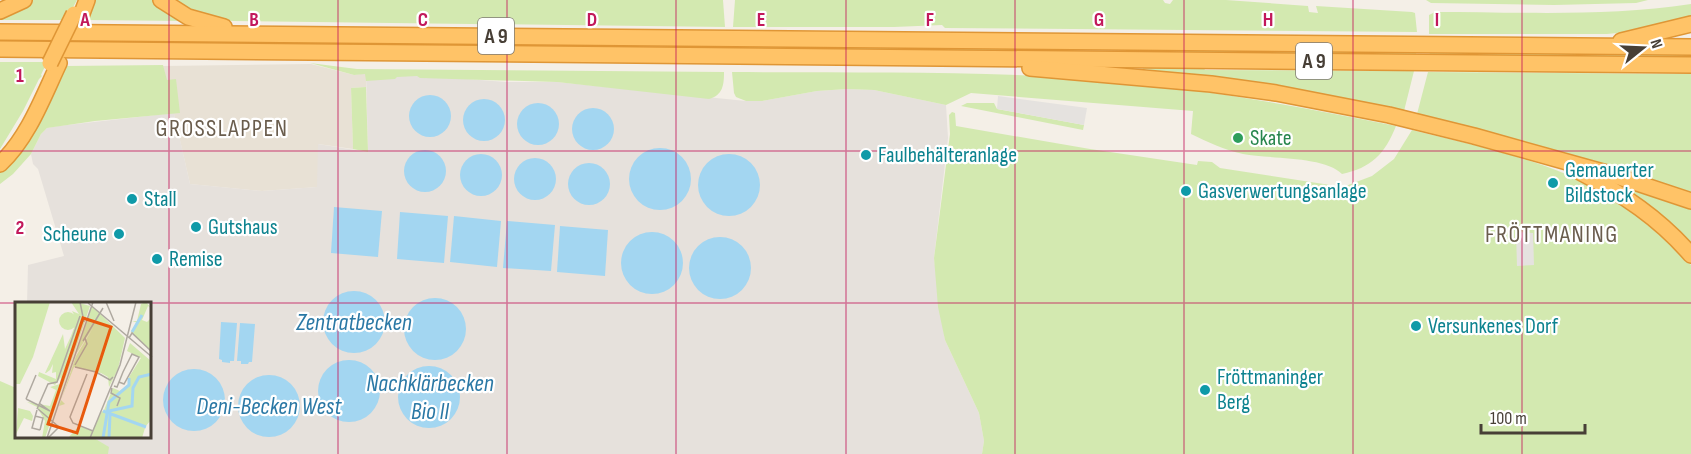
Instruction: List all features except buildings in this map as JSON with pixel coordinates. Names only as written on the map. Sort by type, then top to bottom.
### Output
[{"type":"highway","points":[[0,11],[24,0]]},
{"type":"highway","points":[[0,165],[26,129],[78,10],[87,0]]},
{"type":"highway","points":[[161,0],[188,17],[247,33]]},
{"type":"highway","points":[[1593,47],[1691,24]]},
{"type":"highway","name":"A 9","points":[[0,32],[1691,47]]},
{"type":"highway","name":"A 9","points":[[4,50],[1691,65]]},
{"type":"highway","points":[[936,57],[954,66],[1071,70],[1276,93],[1389,115],[1495,141],[1610,174],[1691,201]]},
{"type":"highway","points":[[0,154],[13,137],[55,63]]},
{"type":"highway","points":[[1559,161],[1604,185],[1643,210],[1691,255]]},
{"type":"shaded area","points":[[311,64],[354,75],[366,73],[366,87],[351,88],[353,149],[318,144],[318,187],[262,191],[190,184],[163,66]]},
{"type":"shaded area","points":[[366,73],[506,82],[557,82],[746,101],[762,101],[817,91],[874,90],[946,105],[948,138],[934,258],[945,340],[979,413],[984,441],[982,454],[108,454],[108,447],[96,439],[152,439],[152,302],[27,302],[28,265],[64,256],[38,169],[33,164],[31,154],[41,134],[47,128],[58,126],[174,113],[190,184],[262,191],[317,187],[318,144],[368,152]]},
{"type":"shaded area","points":[[998,96],[1087,108],[1084,125],[997,109]]},
{"type":"shaded area","points":[[1516,232],[1533,233],[1534,265],[1517,266]]},
{"type":"green space","points":[[30,0],[77,0],[66,20],[0,20],[0,14]]},
{"type":"green space","points":[[91,0],[155,0],[183,21],[87,20]]},
{"type":"green space","points":[[167,0],[723,0],[725,27],[233,21],[205,18]]},
{"type":"green space","points":[[735,0],[1163,0],[1170,4],[1173,0],[1226,0],[1308,6],[1309,12],[1318,13],[1316,6],[1412,12],[1415,13],[1417,32],[945,28],[942,25],[733,27]]},
{"type":"green space","points":[[1426,0],[1648,0],[1636,3],[1554,5],[1431,3]]},
{"type":"green space","points":[[1691,4],[1691,21],[1637,31],[1607,34],[1429,34],[1429,15],[1435,12],[1627,11]]},
{"type":"green space","points":[[732,45],[1047,48],[1047,52],[733,49]]},
{"type":"green space","points":[[1188,49],[1416,52],[1416,56],[1188,53]]},
{"type":"green space","points":[[1430,52],[1691,54],[1691,58],[1429,56]]},
{"type":"green space","points":[[0,62],[47,62],[42,76],[0,149]]},
{"type":"green space","points":[[310,63],[357,69],[724,72],[724,77],[720,92],[709,99],[557,82],[420,78],[417,76],[366,81],[365,74],[354,75]]},
{"type":"green space","points":[[163,65],[167,80],[176,79],[180,113],[47,128],[41,134],[31,154],[13,174],[0,184],[0,167],[66,66]]},
{"type":"green space","points":[[1143,66],[1203,67],[1205,70],[1414,71],[1404,111],[1254,84],[1143,69]]},
{"type":"green space","points":[[732,72],[875,72],[1066,77],[1184,89],[1396,126],[1382,152],[1376,158],[1361,168],[1342,174],[1334,168],[1310,161],[1254,156],[1216,146],[1191,134],[1193,111],[971,93],[946,105],[874,90],[847,89],[817,91],[762,101],[746,101],[736,97],[734,93]]},
{"type":"green space","points":[[1428,72],[1691,74],[1691,196],[1570,155],[1417,114]]},
{"type":"green space","points":[[366,87],[368,152],[353,149],[351,88]]},
{"type":"green space","points":[[967,103],[994,103],[997,109],[1084,125],[1083,130],[961,106]]},
{"type":"green space","points":[[952,112],[955,113],[956,126],[1197,165],[1198,161],[1212,162],[1220,168],[1343,187],[1372,176],[1394,159],[1412,130],[1528,160],[1564,173],[1630,209],[1661,234],[1691,265],[1691,454],[982,454],[984,441],[979,413],[945,340],[938,307],[934,258],[950,134],[949,115]]},
{"type":"green space","points":[[1606,179],[1691,209],[1691,252]]},
{"type":"green space","points":[[0,381],[15,388],[15,439],[96,439],[109,447],[108,454],[0,454]]},
{"type":"water","points":[[430,95],[445,101],[451,116],[445,131],[430,137],[415,131],[409,116],[415,101]]},
{"type":"water","points":[[484,99],[499,105],[505,120],[499,135],[484,141],[469,135],[463,120],[469,105]]},
{"type":"water","points":[[538,103],[553,109],[559,124],[553,139],[538,145],[523,139],[517,124],[523,109]]},
{"type":"water","points":[[593,108],[608,114],[614,129],[608,144],[593,150],[578,144],[572,129],[578,114]]},
{"type":"water","points":[[654,148],[666,148],[682,157],[689,167],[691,179],[689,191],[682,201],[666,210],[654,210],[643,205],[634,196],[629,185],[629,173],[634,162],[643,153]]},
{"type":"water","points":[[425,150],[440,156],[446,171],[440,186],[425,192],[410,186],[404,171],[410,156]]},
{"type":"water","points":[[481,154],[496,160],[502,175],[496,190],[481,196],[466,190],[460,175],[466,160]]},
{"type":"water","points":[[723,154],[735,154],[751,163],[758,173],[760,185],[758,197],[751,207],[735,216],[723,216],[712,211],[703,202],[698,191],[698,179],[703,168],[712,159]]},
{"type":"water","points":[[535,158],[550,164],[556,179],[550,194],[535,200],[520,194],[514,179],[520,164]]},
{"type":"water","points":[[589,163],[604,169],[610,184],[604,199],[589,205],[574,199],[568,184],[574,169]]},
{"type":"water","points":[[334,207],[382,211],[378,257],[331,253]]},
{"type":"water","points":[[400,212],[448,216],[444,263],[397,259]]},
{"type":"water","points":[[454,216],[501,221],[497,267],[450,262]]},
{"type":"water","points":[[507,221],[555,225],[551,271],[503,268]]},
{"type":"water","points":[[560,226],[608,230],[605,276],[557,272]]},
{"type":"water","points":[[646,232],[658,232],[674,241],[681,251],[683,263],[681,275],[674,285],[658,294],[646,294],[635,289],[626,280],[621,269],[621,257],[626,246],[635,237]]},
{"type":"water","points":[[714,237],[726,237],[742,246],[749,256],[751,268],[749,280],[742,290],[726,299],[714,299],[703,294],[694,285],[689,274],[689,262],[694,251],[703,242]]},
{"type":"water","name":"Zentratbecken","points":[[348,291],[360,291],[376,300],[383,310],[385,322],[383,334],[376,344],[360,353],[348,353],[337,348],[328,339],[323,328],[323,316],[328,305],[337,296]]},
{"type":"water","name":"Nachklärbecken Bio II","points":[[429,298],[441,298],[457,307],[464,317],[466,329],[464,341],[457,351],[441,360],[429,360],[418,355],[409,346],[404,335],[404,323],[409,312],[418,303]]},
{"type":"water","points":[[221,322],[237,323],[234,361],[230,363],[219,359]]},
{"type":"water","points":[[240,323],[255,324],[252,362],[248,364],[241,364],[241,361],[237,361]]},
{"type":"water","name":"Nachklärbecken Bio II","points":[[343,360],[355,360],[371,369],[378,379],[380,391],[378,403],[371,413],[355,422],[343,422],[332,417],[323,408],[318,397],[318,385],[323,374],[332,365]]},
{"type":"water","name":"Nachklärbecken Bio II","points":[[423,366],[435,366],[451,375],[458,385],[460,397],[458,409],[451,419],[435,428],[423,428],[412,423],[403,414],[398,403],[398,391],[403,380],[412,371]]},
{"type":"water","points":[[188,369],[200,369],[216,378],[223,388],[225,400],[223,412],[216,422],[200,431],[188,431],[177,426],[168,417],[163,406],[163,394],[168,383],[177,374]]},
{"type":"water","name":"Deni-Becken West","points":[[263,375],[275,375],[291,384],[298,394],[300,406],[298,418],[291,428],[275,437],[263,437],[252,432],[243,423],[238,412],[238,400],[243,389],[252,380]]},
{"type":"place","name":"Skate","points":[[1238,138]]},
{"type":"place","name":"Faulbehälteranlage","points":[[866,155]]},
{"type":"place","name":"Gemauerter Bildstock","points":[[1553,183]]},
{"type":"place","name":"Gasverwertungsanlage","points":[[1186,191]]},
{"type":"place","name":"Stall","points":[[132,199]]},
{"type":"place","name":"Gutshaus","points":[[196,227]]},
{"type":"place","name":"Scheune","points":[[119,234]]},
{"type":"place","name":"Remise","points":[[157,259]]},
{"type":"place","name":"Versunkenes Dorf","points":[[1416,326]]},
{"type":"place","name":"Fröttmaninger Berg","points":[[1205,390]]},
{"type":"district","name":"GROSSLAPPEN","points":[[222,128]]},
{"type":"district","name":"FRÖTTMANING","points":[[1552,234]]}]
